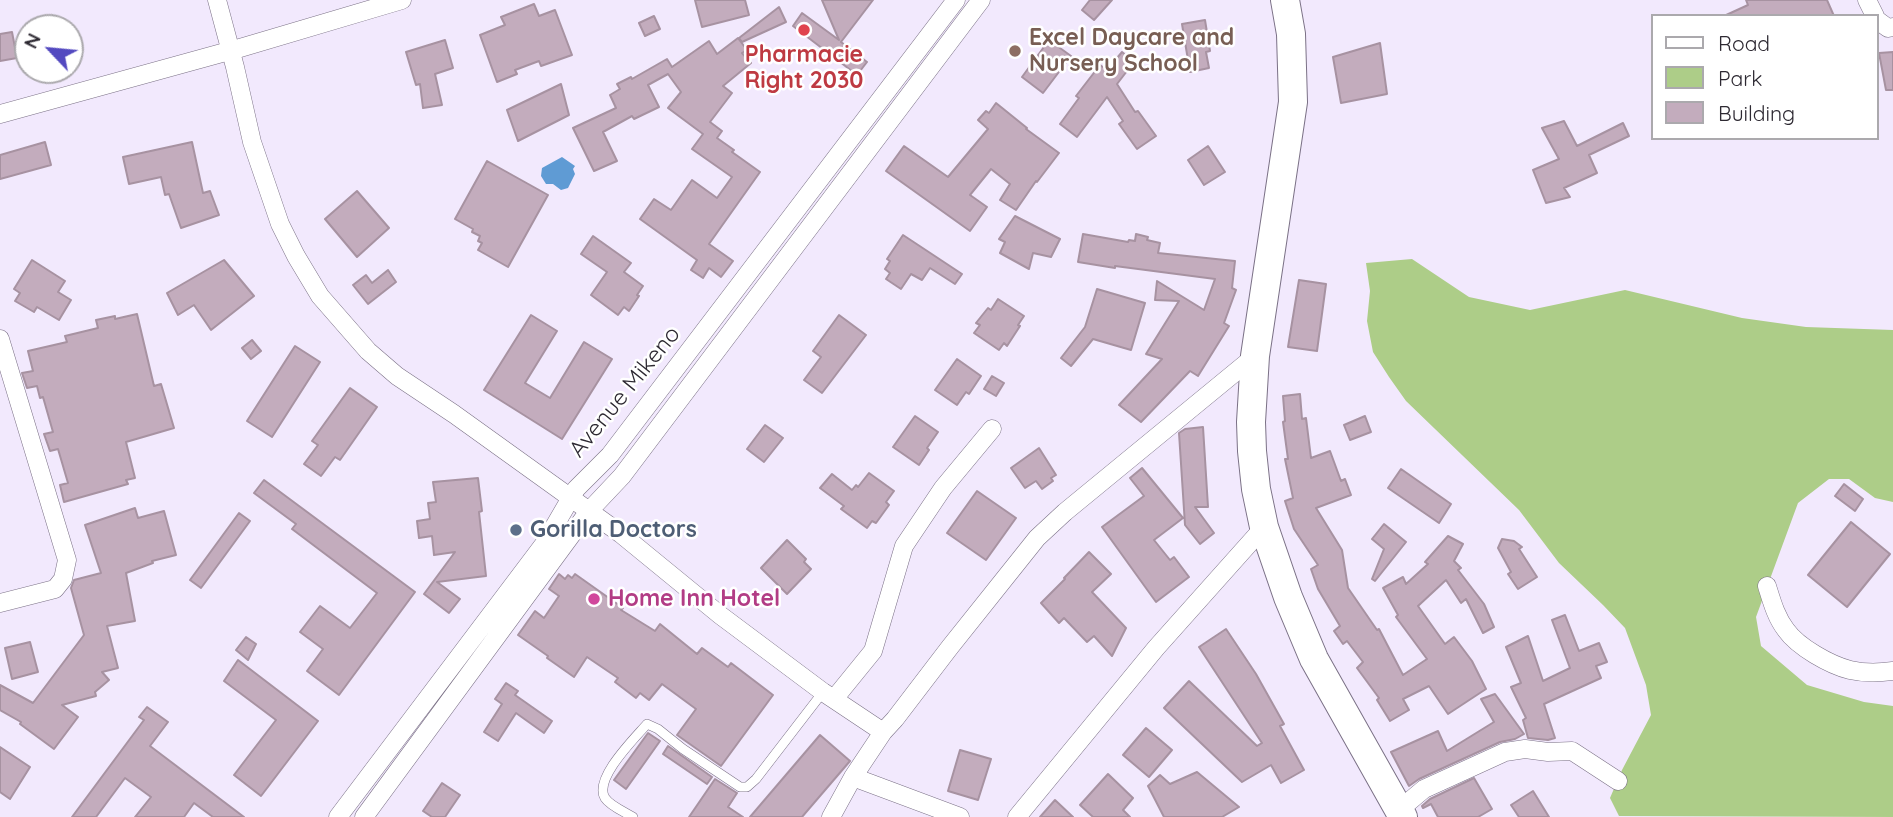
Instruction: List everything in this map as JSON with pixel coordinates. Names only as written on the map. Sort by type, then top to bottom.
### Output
[{"type":"main road","points":[[1285,0],[1291,34],[1293,102],[1255,356],[1252,451],[1264,527],[1314,659],[1401,814]]},
{"type":"street","points":[[217,0],[252,142],[280,224],[320,296],[368,351],[397,376],[621,534],[720,615],[883,732]]},
{"type":"street","points":[[0,114],[402,0]]},
{"type":"street","name":"Avenue Mikeno","points":[[338,817],[544,544],[576,489],[610,455],[956,0]]},
{"type":"street","name":"Avenue Mikeno","points":[[365,817],[589,511],[622,477],[981,0]]},
{"type":"street","points":[[0,339],[5,373],[67,560],[63,579],[55,589],[0,603]]},
{"type":"street","points":[[831,817],[853,777],[883,732],[1037,538],[1255,356]]},
{"type":"street","points":[[829,695],[873,651],[904,546],[943,488],[992,429]]},
{"type":"street","points":[[1018,817],[1156,648],[1264,527]]},
{"type":"street","points":[[1767,586],[1776,614],[1799,645],[1849,670],[1893,671]]},
{"type":"street","points":[[1401,814],[1424,789],[1504,752],[1572,751],[1618,781]]},
{"type":"street","points":[[853,777],[960,817]]},
{"type":"lane","points":[[633,817],[606,800],[603,791],[604,779],[647,724],[658,729],[740,788],[747,787],[829,695]]},
{"type":"green space","points":[[1412,259],[1469,297],[1530,310],[1625,290],[1742,318],[1806,327],[1893,330],[1893,502],[1875,498],[1849,479],[1829,479],[1798,503],[1756,617],[1761,646],[1807,685],[1864,702],[1893,706],[1893,817],[1619,816],[1610,798],[1651,715],[1646,685],[1625,628],[1559,563],[1519,510],[1406,401],[1373,352],[1367,321],[1370,291],[1366,263]]},
{"type":"water","points":[[562,157],[575,166],[575,174],[568,188],[561,190],[553,184],[546,184],[541,176],[542,168]]},
{"type":"building","points":[[695,0],[745,0],[749,15],[702,27]]},
{"type":"building","points":[[822,0],[873,0],[841,42],[867,62],[857,75],[793,26],[802,13],[839,40]]},
{"type":"building","points":[[1090,0],[1112,0],[1094,20],[1082,10]]},
{"type":"building","points":[[1746,0],[1827,0],[1833,14],[1728,14],[1748,5]]},
{"type":"building","points":[[534,4],[539,16],[555,10],[572,55],[541,66],[539,61],[515,70],[517,74],[497,82],[480,35],[505,25],[501,17]]},
{"type":"building","points":[[779,7],[786,22],[742,42],[739,38]]},
{"type":"building","points":[[654,16],[660,29],[645,36],[639,23]]},
{"type":"building","points":[[1205,20],[1210,51],[1206,52],[1209,68],[1190,72],[1182,24]]},
{"type":"building","points":[[12,32],[14,59],[0,61],[0,34]]},
{"type":"building","points":[[738,38],[747,50],[742,53],[751,63],[723,86],[732,93],[710,122],[722,131],[717,138],[760,172],[709,244],[733,261],[721,277],[709,268],[703,278],[691,270],[697,260],[640,219],[654,199],[671,210],[692,180],[717,198],[732,177],[692,149],[703,134],[668,108],[681,92],[668,74],[648,85],[659,107],[634,119],[632,116],[603,132],[617,161],[594,171],[573,128],[616,108],[610,95],[620,89],[617,84],[631,77],[632,79],[667,59],[672,67],[709,41],[717,54]]},
{"type":"building","points":[[445,40],[453,68],[435,74],[442,105],[423,108],[420,84],[416,85],[406,52]]},
{"type":"building","points":[[1049,40],[1071,56],[1043,93],[1022,77]]},
{"type":"building","points":[[1380,43],[1387,94],[1341,103],[1333,57]]},
{"type":"building","points":[[1122,52],[1134,62],[1117,84],[1135,112],[1138,111],[1156,136],[1137,149],[1119,124],[1123,121],[1107,97],[1077,137],[1060,124],[1079,98],[1076,96],[1100,65],[1107,70]]},
{"type":"building","points":[[1893,52],[1893,90],[1886,90],[1879,53]]},
{"type":"building","points":[[561,84],[569,115],[518,141],[507,110]]},
{"type":"building","points":[[996,103],[1059,153],[1016,210],[1000,200],[1010,184],[991,169],[970,195],[987,207],[970,231],[886,171],[904,146],[948,177],[988,129],[978,120],[986,111],[989,113]]},
{"type":"building","points":[[1564,121],[1577,146],[1623,123],[1629,136],[1589,155],[1597,173],[1564,188],[1570,197],[1546,203],[1533,170],[1559,159],[1542,128]]},
{"type":"building","points":[[45,142],[51,165],[0,179],[0,155]]},
{"type":"building","points":[[192,142],[203,193],[210,191],[219,215],[181,228],[169,194],[165,195],[161,177],[129,184],[123,157]]},
{"type":"building","points":[[1208,146],[1225,172],[1204,185],[1188,160]]},
{"type":"building","points":[[487,161],[548,195],[508,267],[478,250],[482,243],[478,241],[480,236],[455,219]]},
{"type":"building","points":[[357,191],[389,228],[357,257],[325,219]]},
{"type":"building","points":[[1015,216],[1060,239],[1051,257],[1033,253],[1029,269],[1000,253],[1005,242],[999,239]]},
{"type":"building","points":[[1083,234],[1128,242],[1135,241],[1136,234],[1160,243],[1158,253],[1235,261],[1232,288],[1236,290],[1224,323],[1229,326],[1198,376],[1190,371],[1141,422],[1119,405],[1162,359],[1146,354],[1179,301],[1155,300],[1157,281],[1204,310],[1215,279],[1078,262]]},
{"type":"building","points":[[903,235],[962,274],[955,284],[930,268],[922,280],[911,274],[901,289],[886,279],[890,273],[885,269],[890,261],[887,259]]},
{"type":"building","points":[[593,236],[631,263],[624,272],[643,286],[629,311],[624,307],[618,315],[591,295],[607,272],[581,254]]},
{"type":"building","points":[[32,260],[65,281],[58,292],[71,300],[59,320],[37,307],[34,312],[15,301],[20,293],[14,289]]},
{"type":"building","points":[[224,260],[254,296],[211,330],[194,305],[178,315],[167,293]]},
{"type":"building","points":[[388,270],[396,282],[368,304],[353,285],[366,275],[372,283]]},
{"type":"building","points":[[1299,280],[1326,284],[1317,351],[1288,347]]},
{"type":"building","points":[[1097,289],[1145,303],[1131,350],[1093,339],[1071,366],[1061,358],[1085,327]]},
{"type":"building","points":[[998,299],[1024,316],[1007,346],[1004,343],[999,350],[974,333],[980,325],[976,323],[988,308],[991,310]]},
{"type":"building","points":[[137,314],[154,386],[161,384],[174,428],[126,442],[135,478],[126,480],[128,484],[64,502],[60,485],[68,483],[58,449],[50,451],[44,434],[53,432],[43,397],[40,398],[37,386],[27,388],[22,373],[33,371],[28,351],[67,342],[65,336],[98,328],[96,320]]},
{"type":"building","points":[[531,315],[557,331],[525,383],[550,398],[584,342],[612,359],[562,439],[484,390]]},
{"type":"building","points":[[839,315],[866,335],[822,393],[804,380],[821,357],[813,351]]},
{"type":"building","points":[[252,340],[261,351],[251,359],[242,348]]},
{"type":"building","points":[[295,346],[320,362],[272,437],[247,421]]},
{"type":"building","points":[[957,359],[981,376],[969,394],[966,392],[957,405],[935,390]]},
{"type":"building","points":[[992,376],[1004,383],[996,396],[984,389]]},
{"type":"building","points":[[350,388],[377,407],[340,460],[335,457],[321,476],[304,464],[318,445],[312,441]]},
{"type":"building","points":[[1300,394],[1302,419],[1306,418],[1311,458],[1330,451],[1341,481],[1345,479],[1351,495],[1316,508],[1342,550],[1348,588],[1377,630],[1379,629],[1403,675],[1427,659],[1396,617],[1398,615],[1383,588],[1403,577],[1406,584],[1428,564],[1425,562],[1448,536],[1463,544],[1454,561],[1484,604],[1494,627],[1483,633],[1466,599],[1461,603],[1446,580],[1418,606],[1445,644],[1454,637],[1472,661],[1486,689],[1448,714],[1429,686],[1403,699],[1409,710],[1390,721],[1377,700],[1379,698],[1357,668],[1363,662],[1347,641],[1343,644],[1334,631],[1340,626],[1318,589],[1311,569],[1318,565],[1294,529],[1285,501],[1293,498],[1285,459],[1288,459],[1283,396]]},
{"type":"building","points":[[915,416],[938,432],[919,465],[893,447]]},
{"type":"building","points":[[1365,416],[1371,432],[1350,440],[1344,425]]},
{"type":"building","points":[[765,425],[783,438],[764,462],[747,449]]},
{"type":"building","points":[[1203,427],[1208,507],[1195,507],[1214,533],[1200,544],[1185,525],[1179,433],[1185,429]]},
{"type":"building","points":[[1039,448],[1056,475],[1051,478],[1053,481],[1042,489],[1036,481],[1025,488],[1011,468]]},
{"type":"building","points":[[1142,468],[1183,518],[1154,540],[1170,560],[1174,557],[1189,577],[1156,602],[1102,527],[1144,496],[1130,478]]},
{"type":"building","points":[[1401,469],[1451,504],[1439,523],[1388,488]]},
{"type":"building","points":[[869,473],[894,491],[886,502],[889,505],[876,523],[872,521],[867,528],[841,509],[844,506],[820,488],[832,474],[852,490],[856,485],[858,487]]},
{"type":"building","points":[[478,478],[486,576],[437,582],[460,599],[449,613],[424,594],[455,552],[434,555],[432,536],[419,538],[417,521],[430,519],[428,503],[436,502],[433,482]]},
{"type":"building","points":[[264,480],[415,592],[339,695],[307,671],[323,649],[300,632],[320,606],[350,628],[377,593],[292,529],[296,524],[254,493]]},
{"type":"building","points":[[1844,484],[1863,499],[1855,511],[1835,496]]},
{"type":"building","points":[[977,491],[1016,518],[986,560],[947,533]]},
{"type":"building","points":[[135,508],[138,518],[164,511],[176,555],[152,561],[153,563],[126,573],[135,621],[107,626],[118,668],[102,672],[109,680],[95,692],[96,696],[62,705],[78,717],[54,749],[20,724],[21,722],[0,710],[0,685],[33,703],[84,635],[71,588],[74,580],[101,573],[85,525]]},
{"type":"building","points":[[239,513],[250,521],[201,588],[190,580]]},
{"type":"building","points":[[1851,522],[1890,554],[1847,607],[1808,575]]},
{"type":"building","points":[[1384,524],[1406,542],[1375,581],[1372,579],[1384,549],[1372,539]]},
{"type":"building","points":[[1502,539],[1514,541],[1522,547],[1519,549],[1537,577],[1518,589],[1508,574],[1511,572],[1498,548]]},
{"type":"building","points":[[787,540],[806,559],[804,562],[811,569],[787,594],[761,568]]},
{"type":"building","points":[[1089,552],[1111,574],[1092,592],[1126,628],[1112,656],[1094,636],[1087,642],[1064,618],[1059,623],[1041,603]]},
{"type":"building","points":[[559,574],[565,579],[568,575],[572,578],[575,574],[623,608],[621,610],[655,631],[660,624],[697,654],[702,648],[728,667],[731,663],[773,695],[721,766],[677,735],[696,709],[662,684],[649,700],[640,693],[636,698],[615,682],[618,678],[587,657],[574,677],[518,635],[535,611],[544,618],[559,596],[549,589]]},
{"type":"building","points":[[1565,615],[1579,651],[1599,643],[1607,662],[1596,666],[1601,678],[1544,704],[1555,738],[1528,738],[1523,720],[1526,718],[1511,687],[1521,683],[1506,647],[1528,636],[1543,681],[1570,668],[1552,620]]},
{"type":"building","points":[[1226,629],[1256,674],[1284,724],[1280,726],[1304,770],[1281,783],[1271,765],[1242,782],[1164,708],[1189,681],[1257,746],[1262,743],[1199,647]]},
{"type":"building","points":[[246,637],[256,644],[248,660],[236,650]]},
{"type":"building","points":[[30,642],[38,672],[12,679],[5,648]]},
{"type":"building","points":[[238,660],[318,721],[261,796],[234,775],[276,720],[224,681]]},
{"type":"building","points":[[506,683],[518,691],[515,695],[552,721],[544,733],[516,713],[498,741],[484,732],[502,704],[495,699]]},
{"type":"building","points":[[1495,694],[1524,734],[1500,742],[1409,786],[1391,752],[1438,731],[1447,751],[1494,722],[1481,699]]},
{"type":"building","points":[[147,707],[168,722],[150,746],[244,817],[213,817],[194,803],[184,817],[135,817],[151,797],[125,778],[96,817],[72,817],[144,720],[139,717]]},
{"type":"building","points":[[1146,728],[1172,750],[1149,777],[1123,755]]},
{"type":"building","points":[[648,733],[660,741],[626,789],[614,780]]},
{"type":"building","points":[[820,735],[850,761],[802,817],[750,817]]},
{"type":"building","points":[[668,746],[712,777],[707,784],[663,754]]},
{"type":"building","points":[[0,747],[30,767],[10,799],[0,792]]},
{"type":"building","points":[[960,750],[991,759],[978,800],[948,791]]},
{"type":"building","points":[[1197,772],[1239,807],[1222,817],[1164,817],[1148,786],[1160,775],[1170,784]]},
{"type":"building","points":[[1108,774],[1133,798],[1123,810],[1130,817],[1093,817],[1080,805]]},
{"type":"building","points":[[1474,778],[1492,809],[1478,817],[1438,817],[1431,804],[1423,808],[1430,799]]},
{"type":"building","points":[[715,779],[737,793],[728,807],[743,817],[689,817]]},
{"type":"building","points":[[442,783],[460,795],[445,817],[432,817],[423,811]]},
{"type":"building","points":[[1533,791],[1549,817],[1519,817],[1511,805]]},
{"type":"building","points":[[1055,800],[1073,817],[1040,817]]},
{"type":"place","name":"Pharmacie Right 2030","points":[[804,30]]},
{"type":"place","name":"Excel Daycare and Nursery School","points":[[1015,51]]},
{"type":"place","name":"Gorilla Doctors","points":[[516,530]]},
{"type":"place","name":"Home Inn Hotel","points":[[594,599]]}]
